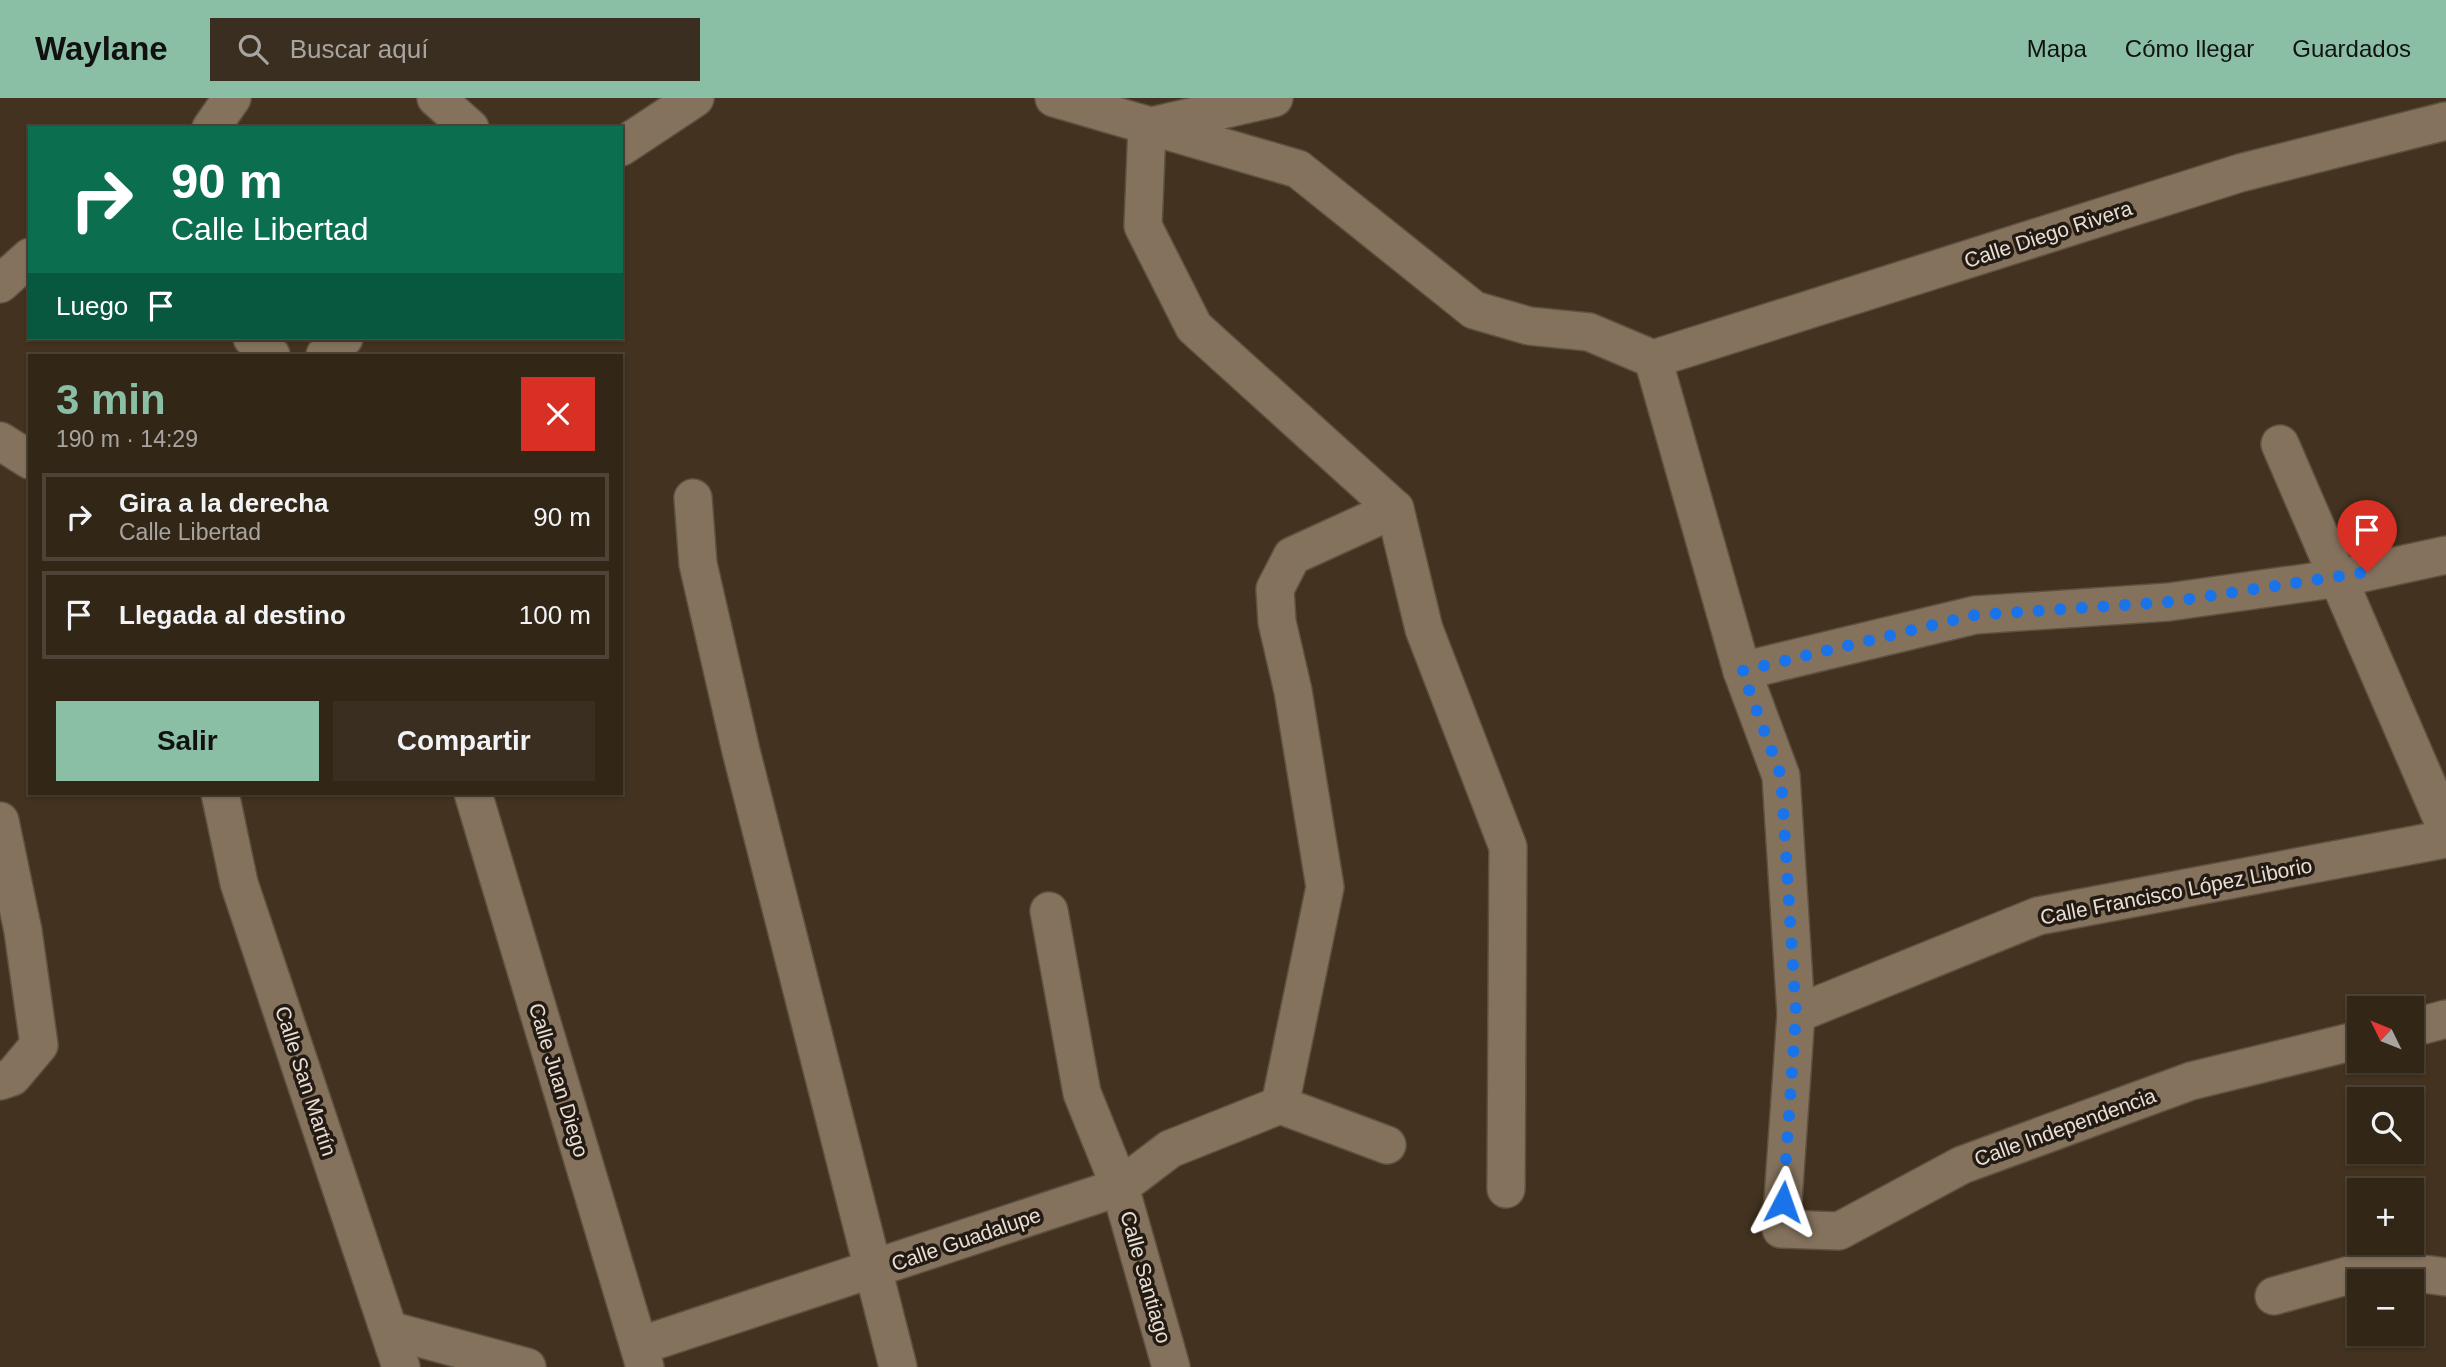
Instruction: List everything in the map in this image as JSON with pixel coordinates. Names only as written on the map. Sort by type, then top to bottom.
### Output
[{"type":"street","points":[[213,126],[232,98]]},
{"type":"street","points":[[436,98],[468,126]]},
{"type":"street","points":[[623,145],[695,98]]},
{"type":"street","points":[[1054,98],[1298,169],[1474,310],[1529,326],[1589,332],[1653,359],[1742,671],[1781,776],[1796,1014]]},
{"type":"street","points":[[1147,127],[1274,98]]},
{"type":"street","name":"Calle Diego Rivera","points":[[1653,359],[2240,173],[2446,121]]},
{"type":"street","points":[[1147,127],[1143,226],[1194,327],[1395,509],[1424,629],[1508,847],[1506,1189]]},
{"type":"street","points":[[0,284],[28,259]]},
{"type":"street","points":[[254,340],[270,354]]},
{"type":"street","points":[[326,354],[342,340]]},
{"type":"street","points":[[0,440],[28,459]]},
{"type":"street","points":[[2280,444],[2446,828]]},
{"type":"street","points":[[693,498],[698,564],[740,751],[898,1367]]},
{"type":"street","points":[[1387,1146],[1280,1105],[1325,887],[1293,691],[1277,622],[1275,589],[1292,556],[1395,509]]},
{"type":"street","points":[[1742,671],[1975,615],[2169,602],[2340,578],[2446,555]]},
{"type":"street","name":"Calle San Martín","points":[[220,795],[239,883],[401,1367]]},
{"type":"street","name":"Calle Juan Diego","points":[[474,795],[642,1357]]},
{"type":"street","points":[[0,821],[23,931],[39,1045],[12,1077],[0,1081]]},
{"type":"street","name":"Calle Francisco López Liborio","points":[[1796,1014],[2038,916],[2446,839]]},
{"type":"street","name":"Calle Santiago","points":[[1049,911],[1082,1093],[1121,1187],[1171,1367]]},
{"type":"street","name":"Calle Independencia","points":[[1796,1014],[1781,1229],[1839,1231],[1962,1165],[2013,1146],[2191,1081],[2347,1044]]},
{"type":"street","points":[[2424,1025],[2446,1019]]},
{"type":"street","name":"Calle Guadalupe","points":[[642,1357],[873,1271],[1121,1187],[1170,1149],[1280,1105]]},
{"type":"street","points":[[2274,1296],[2375,1268],[2446,1277]]},
{"type":"street","points":[[389,1330],[527,1367]]},
{"type":"route","points":[[1783,1202],[1796,1014],[1781,776],[1742,671],[1975,615],[2169,602],[2367,572]]}]
